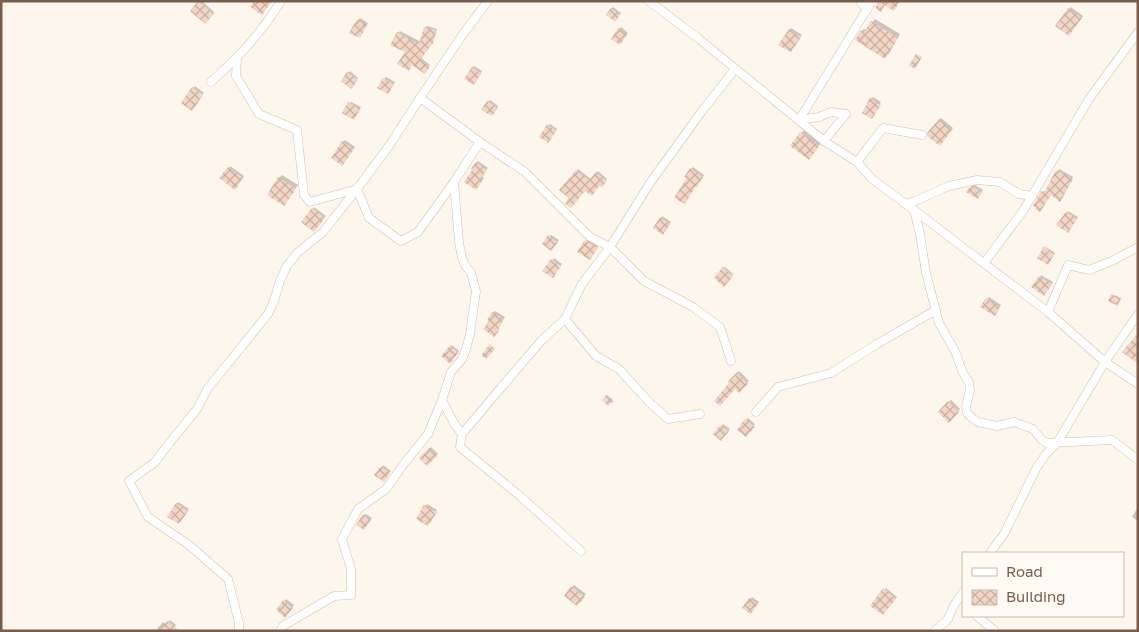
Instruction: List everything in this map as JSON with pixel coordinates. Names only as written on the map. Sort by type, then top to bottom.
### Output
[{"type":"street","points":[[211,82],[254,39],[281,1]]},
{"type":"street","points":[[239,631],[240,623],[228,578],[189,545],[148,517],[129,481],[155,462],[197,409],[208,388],[268,314],[280,281],[297,253],[323,232],[356,189],[488,1]]},
{"type":"street","points":[[649,1],[699,39],[824,141],[857,162],[872,179],[1048,312],[1105,362],[1138,384]]},
{"type":"street","points":[[860,1],[867,10]]},
{"type":"street","points":[[799,120],[872,1]]},
{"type":"street","points":[[984,263],[1032,196],[1090,99],[1138,32]]},
{"type":"street","points":[[237,58],[236,76],[259,114],[297,130],[304,195],[310,202],[356,189]]},
{"type":"street","points":[[581,552],[520,496],[460,447],[462,434],[541,341],[565,320],[582,284],[610,247],[650,183],[735,69]]},
{"type":"street","points":[[420,98],[525,172],[590,237],[610,247],[644,281],[693,307],[720,327],[731,361]]},
{"type":"street","points":[[799,120],[819,117],[831,112],[846,114],[824,141]]},
{"type":"street","points":[[857,162],[883,128],[922,135]]},
{"type":"street","points":[[356,189],[369,218],[401,241],[418,232],[480,142]]},
{"type":"street","points":[[906,204],[949,186],[977,180],[1000,182],[1019,194],[1032,196]]},
{"type":"street","points":[[280,631],[283,626],[334,596],[351,595],[351,569],[342,539],[358,509],[386,489],[428,434],[451,372],[462,359],[466,349],[476,291],[471,273],[462,258],[454,182]]},
{"type":"street","points":[[914,210],[926,273],[939,323],[955,351],[963,373],[969,382],[970,390],[966,407],[967,413],[978,422],[997,426],[1014,422],[1022,424],[1032,429],[1047,443],[1112,440],[1138,460]]},
{"type":"street","points":[[1048,312],[1068,265],[1089,270],[1112,261],[1138,247]]},
{"type":"street","points":[[756,412],[778,387],[831,373],[936,310]]},
{"type":"street","points":[[991,552],[1004,534],[1036,467],[1057,443],[1105,362],[1138,314]]},
{"type":"street","points":[[565,320],[596,356],[619,369],[649,402],[668,419],[700,414]]},
{"type":"street","points":[[442,400],[462,434]]},
{"type":"street","points":[[935,631],[948,620],[953,607],[962,594]]},
{"type":"street","points":[[978,617],[995,631]]},
{"type":"building","points":[[198,1],[214,14],[205,24],[190,11]]},
{"type":"building","points":[[254,1],[272,1],[262,15],[250,7]]},
{"type":"building","points":[[879,1],[900,1],[894,11],[885,5],[881,12],[875,8]]},
{"type":"building","points":[[611,8],[620,15],[615,22],[606,15]]},
{"type":"building","points":[[1068,8],[1082,18],[1069,36],[1055,26]]},
{"type":"building","points":[[357,19],[367,25],[360,38],[349,33]]},
{"type":"building","points":[[871,21],[898,38],[885,59],[855,40],[860,31],[864,33]]},
{"type":"building","points":[[424,27],[436,30],[433,43],[420,60],[430,67],[425,74],[412,65],[409,71],[397,64],[405,52],[390,45],[397,32],[419,44]]},
{"type":"building","points":[[618,28],[627,35],[620,45],[611,39]]},
{"type":"building","points":[[789,29],[801,37],[791,52],[778,45]]},
{"type":"building","points":[[916,54],[922,57],[915,69],[909,65]]},
{"type":"building","points":[[472,67],[481,73],[474,85],[464,79]]},
{"type":"building","points":[[347,72],[358,80],[351,89],[341,81]]},
{"type":"building","points":[[383,78],[394,84],[388,94],[377,88]]},
{"type":"building","points":[[192,87],[203,95],[192,111],[181,103]]},
{"type":"building","points":[[870,98],[881,105],[872,119],[862,113]]},
{"type":"building","points":[[487,101],[498,108],[492,116],[481,110]]},
{"type":"building","points":[[348,102],[360,109],[354,120],[342,113]]},
{"type":"building","points":[[939,119],[952,130],[940,146],[927,136],[927,133]]},
{"type":"building","points":[[547,124],[556,131],[548,143],[539,137]]},
{"type":"building","points":[[800,132],[819,146],[809,160],[790,146]]},
{"type":"building","points":[[342,141],[354,149],[342,166],[331,158]]},
{"type":"building","points":[[476,162],[487,170],[476,190],[464,182]]},
{"type":"building","points":[[228,167],[243,178],[235,190],[219,178]]},
{"type":"building","points":[[690,168],[703,177],[685,204],[674,198],[686,179],[684,177]]},
{"type":"building","points":[[576,170],[589,180],[596,172],[607,181],[602,187],[599,186],[592,196],[585,191],[571,208],[565,204],[569,198],[559,190]]},
{"type":"building","points":[[1056,170],[1073,179],[1060,202],[1051,195],[1040,212],[1033,206],[1041,191],[1044,193]]},
{"type":"building","points":[[278,177],[296,189],[284,206],[267,195]]},
{"type":"building","points":[[973,187],[982,192],[978,199],[966,192],[969,188]]},
{"type":"building","points":[[312,208],[325,218],[314,232],[301,222]]},
{"type":"building","points":[[1066,212],[1077,219],[1068,233],[1056,225]]},
{"type":"building","points":[[660,217],[670,224],[663,235],[653,228]]},
{"type":"building","points":[[548,235],[558,242],[551,251],[542,244]]},
{"type":"building","points":[[585,240],[598,248],[590,260],[577,252]]},
{"type":"building","points":[[1044,246],[1055,253],[1048,265],[1037,258]]},
{"type":"building","points":[[551,259],[561,266],[553,278],[542,271]]},
{"type":"building","points":[[723,267],[733,276],[724,287],[714,278]]},
{"type":"building","points":[[1039,276],[1052,284],[1044,296],[1031,287]]},
{"type":"building","points":[[1111,294],[1121,298],[1118,306],[1108,301]]},
{"type":"building","points":[[986,298],[1000,307],[995,316],[980,307]]},
{"type":"building","points":[[492,312],[504,319],[494,337],[483,329],[489,321],[487,320]]},
{"type":"building","points":[[1138,333],[1138,364],[1122,352]]},
{"type":"building","points":[[490,344],[495,349],[486,359],[481,355]]},
{"type":"building","points":[[450,345],[458,353],[450,364],[441,356]]},
{"type":"building","points":[[737,372],[748,384],[739,393],[735,389],[720,406],[714,401]]},
{"type":"building","points":[[607,394],[614,401],[608,406],[602,400]]},
{"type":"building","points":[[948,401],[959,412],[949,423],[938,412]]},
{"type":"building","points":[[745,419],[755,427],[746,437],[737,430]]},
{"type":"building","points":[[720,425],[729,431],[721,441],[713,434]]},
{"type":"building","points":[[429,448],[437,456],[427,466],[419,458]]},
{"type":"building","points":[[381,466],[390,473],[384,482],[374,475]]},
{"type":"building","points":[[176,503],[188,511],[179,524],[167,517]]},
{"type":"building","points":[[424,505],[437,512],[428,526],[416,519]]},
{"type":"building","points":[[363,514],[371,520],[364,530],[356,525]]},
{"type":"building","points":[[571,586],[585,597],[577,606],[564,596]]},
{"type":"building","points":[[883,588],[896,599],[883,615],[870,606]]},
{"type":"building","points":[[749,598],[758,604],[751,614],[742,608]]},
{"type":"building","points":[[283,600],[293,608],[285,618],[276,610]]},
{"type":"building","points":[[167,621],[180,631],[160,631]]}]
